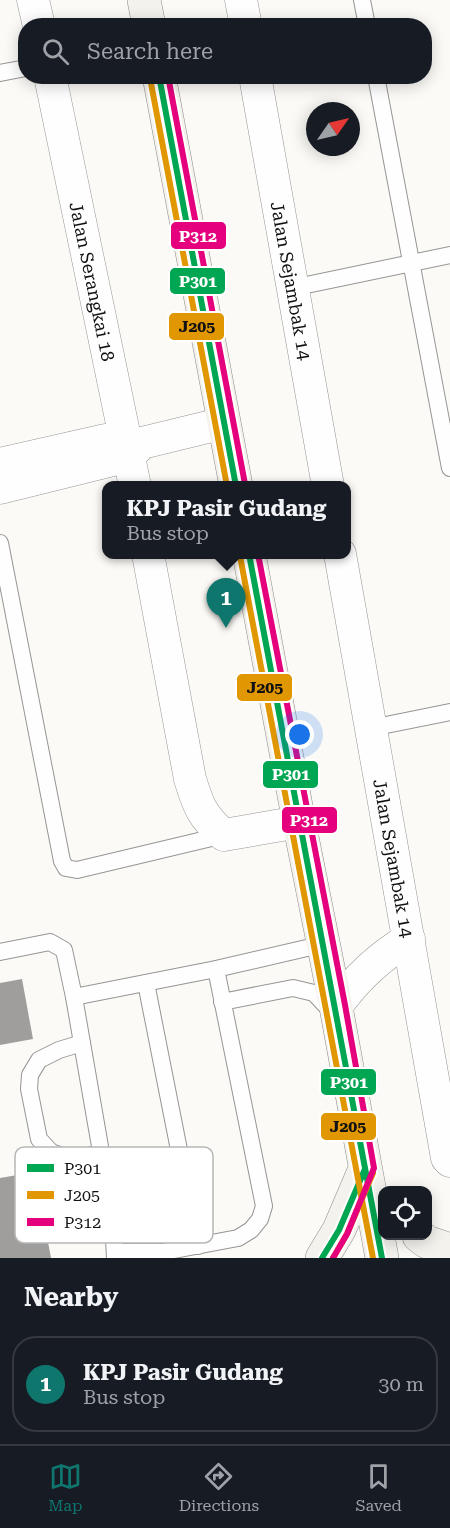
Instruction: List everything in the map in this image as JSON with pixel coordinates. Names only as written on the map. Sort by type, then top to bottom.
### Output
[{"type":"street","points":[[33,0],[37,18]]},
{"type":"street","points":[[144,0],[147,18]]},
{"type":"street","points":[[241,0],[244,18]]},
{"type":"street","name":"Jalan Serangkai 18","points":[[52,84],[133,455]]},
{"type":"street","points":[[160,84],[235,481]]},
{"type":"street","name":"Jalan Sejambak 14","points":[[256,84],[327,481]]},
{"type":"street","points":[[0,488],[133,455],[224,423]]},
{"type":"street","points":[[0,464],[133,455]]},
{"type":"street","points":[[149,559],[190,779],[200,810],[210,824],[224,835],[299,822]]},
{"type":"street","points":[[250,559],[337,1012],[374,1180],[382,1258]]},
{"type":"street","name":"Jalan Sejambak 14","points":[[341,559],[447,1158],[450,1161]]},
{"type":"street","points":[[337,1012],[349,988],[369,967],[386,952],[409,939]]},
{"type":"street","points":[[322,1258],[374,1180]]},
{"type":"street","points":[[424,1240],[450,1250]]},
{"type":"lane","points":[[362,0],[365,18]]},
{"type":"lane","points":[[0,72],[18,69]]},
{"type":"lane","points":[[377,84],[450,468]]},
{"type":"lane","points":[[292,288],[450,255]]},
{"type":"lane","points":[[0,543],[62,861],[66,868],[77,870],[224,835]]},
{"type":"lane","points":[[370,728],[450,711]]},
{"type":"lane","points":[[290,952],[306,936],[316,906]]},
{"type":"lane","points":[[0,952],[50,942],[64,950],[100,1147]]},
{"type":"lane","points":[[74,997],[216,969],[324,944]]},
{"type":"lane","points":[[115,1255],[163,1252],[238,1238],[251,1230],[260,1218],[264,1206],[216,969]]},
{"type":"lane","points":[[146,983],[178,1147]]},
{"type":"lane","points":[[222,1002],[293,988],[314,993],[337,1012]]},
{"type":"lane","points":[[46,1147],[39,1139],[29,1089],[30,1075],[39,1060],[59,1050],[82,1044]]},
{"type":"building","points":[[22,979],[33,1039],[0,1045],[0,983]]},
{"type":"building","points":[[15,1175],[15,1243],[48,1243],[51,1258],[0,1258],[0,1178]]},
{"type":"transit line","name":"J205","points":[[151,84],[226,481]]},
{"type":"transit line","name":"P301","points":[[161,84],[235,481]]},
{"type":"transit line","name":"P312","points":[[170,84],[244,481]]},
{"type":"transit line","name":"J205","points":[[241,559],[373,1258]]},
{"type":"transit line","name":"P301","points":[[250,559],[382,1258]]},
{"type":"transit line","name":"P312","points":[[259,559],[374,1168],[347,1234],[333,1258]]},
{"type":"transit line","name":"P301","points":[[322,1258],[339,1230],[365,1169]]},
{"type":"transit line","name":"J205","points":[[333,1258],[347,1234],[373,1173]]},
{"type":"place","name":"KPJ Pasir Gudang","points":[[226,628]]}]
